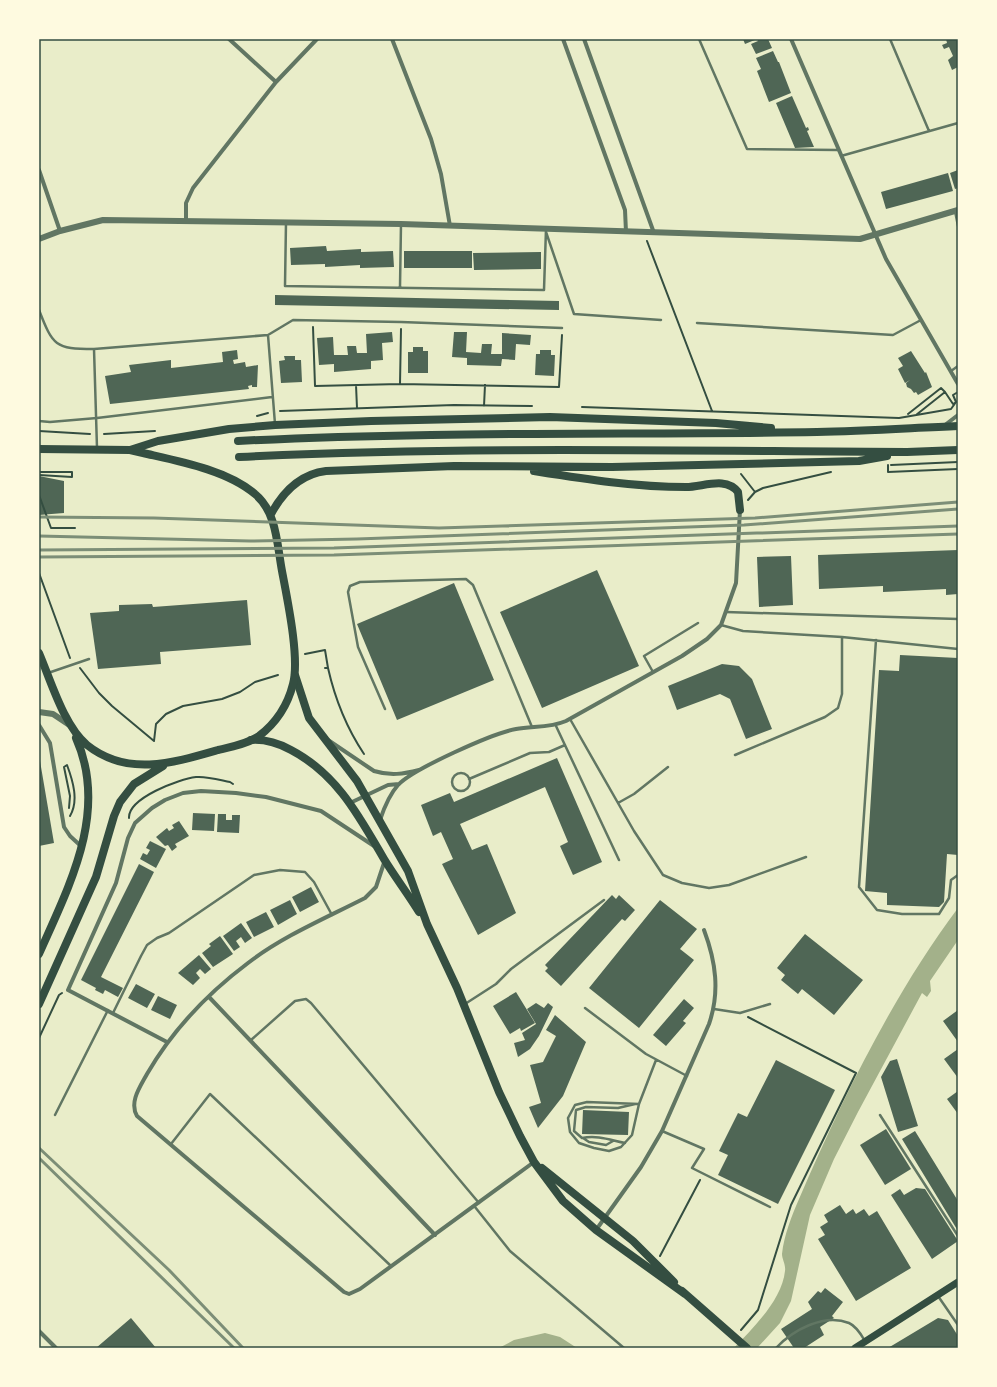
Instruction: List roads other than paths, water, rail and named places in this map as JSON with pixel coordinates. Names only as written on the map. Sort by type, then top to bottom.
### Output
[{"type":"main road","points":[[130,450],[148,443],[166,439],[229,429],[371,420],[550,416],[716,423],[819,432]]},
{"type":"main road","points":[[238,441],[416,435],[819,432],[958,426]]},
{"type":"main road","points":[[39,449],[130,450],[178,462],[234,479],[256,494],[271,514],[286,591],[295,656],[295,675],[287,702],[277,717],[259,735],[251,740],[166,764],[140,765],[110,759],[86,745],[72,728]]},
{"type":"main road","points":[[239,457],[378,451],[469,450],[907,452],[958,450]]},
{"type":"main road","points":[[271,514],[279,500],[292,486],[308,476],[322,472],[411,467],[612,467],[859,461],[907,452]]},
{"type":"main road","points":[[508,467],[612,484],[687,487],[723,483],[730,485],[738,492],[740,510]]},
{"type":"main road","points":[[39,653],[84,758],[88,776],[88,817],[82,847],[75,871],[39,954]]},
{"type":"main road","points":[[295,675],[309,718],[366,795],[408,871],[427,924],[464,1004],[502,1098],[534,1162],[563,1201],[596,1230],[685,1294]]},
{"type":"main road","points":[[251,740],[267,741],[281,745],[311,761],[332,779],[350,803],[427,924]]},
{"type":"main road","points":[[39,1004],[96,878],[114,816],[123,797],[134,784],[166,764]]},
{"type":"main road","points":[[534,1162],[633,1241],[685,1294],[747,1348]]},
{"type":"main road","points":[[861,1346],[958,1282]]},
{"type":"street","points":[[229,39],[276,82]]},
{"type":"street","points":[[186,220],[186,203],[193,188],[276,82],[317,39]]},
{"type":"street","points":[[392,39],[431,139],[441,174],[450,226]]},
{"type":"street","points":[[563,39],[625,210],[626,232]]},
{"type":"street","points":[[584,39],[654,233]]},
{"type":"street","points":[[791,39],[874,236],[958,384]]},
{"type":"street","points":[[39,170],[60,231]]},
{"type":"street","points":[[39,239],[60,231],[103,220],[186,220],[401,224],[860,239],[956,210]]},
{"type":"street","points":[[943,427],[958,415]]},
{"type":"street","points":[[380,820],[389,799],[399,784],[424,768],[493,736],[532,727],[556,726],[653,673],[707,639],[721,624],[736,583],[740,510]]},
{"type":"street","points":[[39,712],[53,714],[72,728]]},
{"type":"street","points":[[39,725],[50,743],[64,827],[70,836],[82,847]]},
{"type":"street","points":[[326,739],[378,772],[396,774],[424,768]]},
{"type":"street","points":[[350,803],[388,785],[399,784]]},
{"type":"street","points":[[167,1042],[113,1012],[68,990],[116,883],[128,838],[135,823],[152,808],[165,800],[183,793],[201,791],[236,793],[266,797],[322,811],[379,849]]},
{"type":"street","points":[[385,860],[376,887],[365,898],[248,963],[209,997],[167,1042],[142,1083],[133,1109],[137,1116],[344,1292],[349,1294],[355,1292],[392,1266],[534,1162]]},
{"type":"street","points":[[596,1230],[642,1167],[662,1131],[703,1040],[714,1009],[716,972],[711,947],[704,930]]},
{"type":"street","points":[[209,997],[434,1234]]},
{"type":"street","points":[[39,1330],[56,1348]]},
{"type":"street","points":[[49,1348],[51,1343]]},
{"type":"lane","points":[[699,39],[747,149],[838,150]]},
{"type":"lane","points":[[890,39],[929,132]]},
{"type":"lane","points":[[841,156],[929,132],[958,122]]},
{"type":"lane","points":[[956,210],[958,226]]},
{"type":"lane","points":[[286,222],[285,286],[544,290],[546,229]]},
{"type":"lane","points":[[400,287],[401,224]]},
{"type":"lane","points":[[546,229],[574,314],[662,320]]},
{"type":"lane","points":[[39,310],[49,335],[57,345],[74,349],[94,349],[268,335],[293,320],[401,322],[562,328]]},
{"type":"lane","points":[[697,323],[893,334],[921,320]]},
{"type":"lane","points":[[268,335],[275,425]]},
{"type":"lane","points":[[94,349],[97,450]]},
{"type":"lane","points":[[951,371],[958,366]]},
{"type":"lane","points":[[39,421],[50,422],[96,418],[272,397]]},
{"type":"lane","points":[[385,710],[358,647],[348,592],[350,586],[360,582],[466,579],[473,585],[532,727]]},
{"type":"lane","points":[[726,612],[958,619]]},
{"type":"lane","points":[[653,673],[644,656],[698,623]]},
{"type":"lane","points":[[721,624],[743,631],[842,637],[958,649]]},
{"type":"lane","points":[[735,755],[826,717],[838,708],[842,694],[842,637]]},
{"type":"lane","points":[[876,640],[859,887],[877,910],[902,914],[939,914],[949,898],[951,880],[958,875]]},
{"type":"lane","points":[[47,673],[89,659]]},
{"type":"lane","points":[[570,719],[648,855],[663,875],[682,883],[709,888],[730,885],[806,857]]},
{"type":"lane","points":[[556,726],[620,860]]},
{"type":"lane","points":[[469,779],[530,753],[548,752],[565,745]]},
{"type":"lane","points":[[618,803],[640,790],[668,766]]},
{"type":"lane","points":[[463,773],[469,779],[468,788],[462,791],[456,790],[452,785],[452,780],[458,774],[463,773]]},
{"type":"lane","points":[[113,1012],[148,945],[254,875],[280,870],[305,872],[314,882],[332,915]]},
{"type":"lane","points":[[464,1004],[496,984],[511,969],[604,900]]},
{"type":"lane","points":[[250,1040],[294,1001],[306,999],[311,1003],[477,1205],[510,1251],[624,1348]]},
{"type":"lane","points":[[714,1009],[740,1013],[770,1004]]},
{"type":"lane","points":[[585,1008],[656,1060],[687,1076]]},
{"type":"lane","points":[[55,1115],[108,1010]]},
{"type":"lane","points":[[639,1104],[587,1102],[575,1106],[568,1118],[570,1132],[579,1143],[594,1148],[609,1151],[621,1147],[632,1135],[639,1104],[656,1060]]},
{"type":"lane","points":[[171,1145],[210,1094],[392,1266]]},
{"type":"lane","points":[[614,1140],[606,1145],[589,1142],[582,1138],[574,1130],[576,1110],[586,1107],[618,1108],[639,1104]]},
{"type":"lane","points":[[880,1115],[958,1236]]},
{"type":"lane","points":[[662,1131],[704,1149],[692,1168],[770,1207]]},
{"type":"lane","points":[[582,1138],[591,1136],[608,1138],[625,1143]]},
{"type":"lane","points":[[937,1296],[958,1325]]},
{"type":"lane","points":[[776,1348],[802,1328],[821,1322],[836,1320],[853,1326],[861,1346]]},
{"type":"railway","points":[[39,517],[154,518],[439,528],[755,518],[958,502]]},
{"type":"railway","points":[[39,536],[250,541],[357,539],[744,525],[958,509]]},
{"type":"railway","points":[[39,550],[334,548],[958,526]]},
{"type":"railway","points":[[39,557],[334,555],[958,534]]},
{"type":"railway","points":[[39,1148],[169,1270],[243,1348]]},
{"type":"railway","points":[[39,1158],[234,1348]]}]
